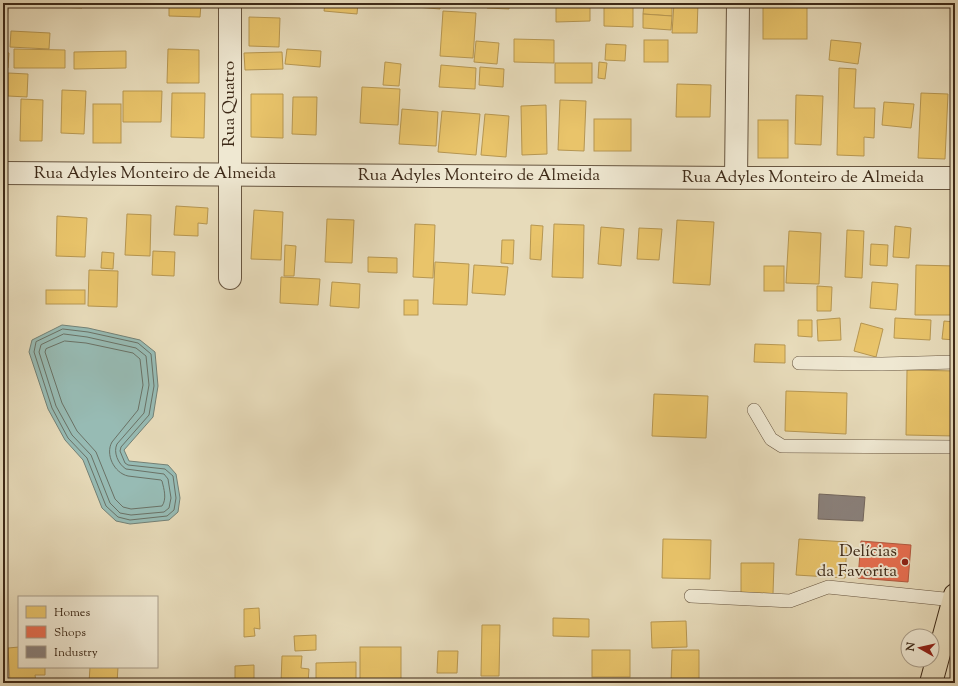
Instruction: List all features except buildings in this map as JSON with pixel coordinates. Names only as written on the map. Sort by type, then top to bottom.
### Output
[{"type":"highway","points":[[931,683],[954,598]]},
{"type":"street","name":"Rua Quatro","points":[[230,3],[230,278]]},
{"type":"street","points":[[736,178],[738,3]]},
{"type":"street","name":"Rua Adyles Monteiro de Almeida","points":[[3,173],[955,178]]},
{"type":"lane","points":[[799,363],[882,364],[955,362]]},
{"type":"lane","points":[[754,410],[771,440],[782,446],[955,447]]},
{"type":"lane","points":[[691,596],[790,601],[828,586],[954,598]]},
{"type":"water","points":[[62,325],[88,328],[140,340],[155,352],[158,386],[153,417],[124,450],[129,461],[168,465],[176,474],[180,498],[178,512],[169,520],[130,524],[116,521],[102,508],[83,460],[65,440],[48,409],[29,352],[32,340]]},
{"type":"place","name":"Delícias da Favorita","points":[[905,562]]}]
